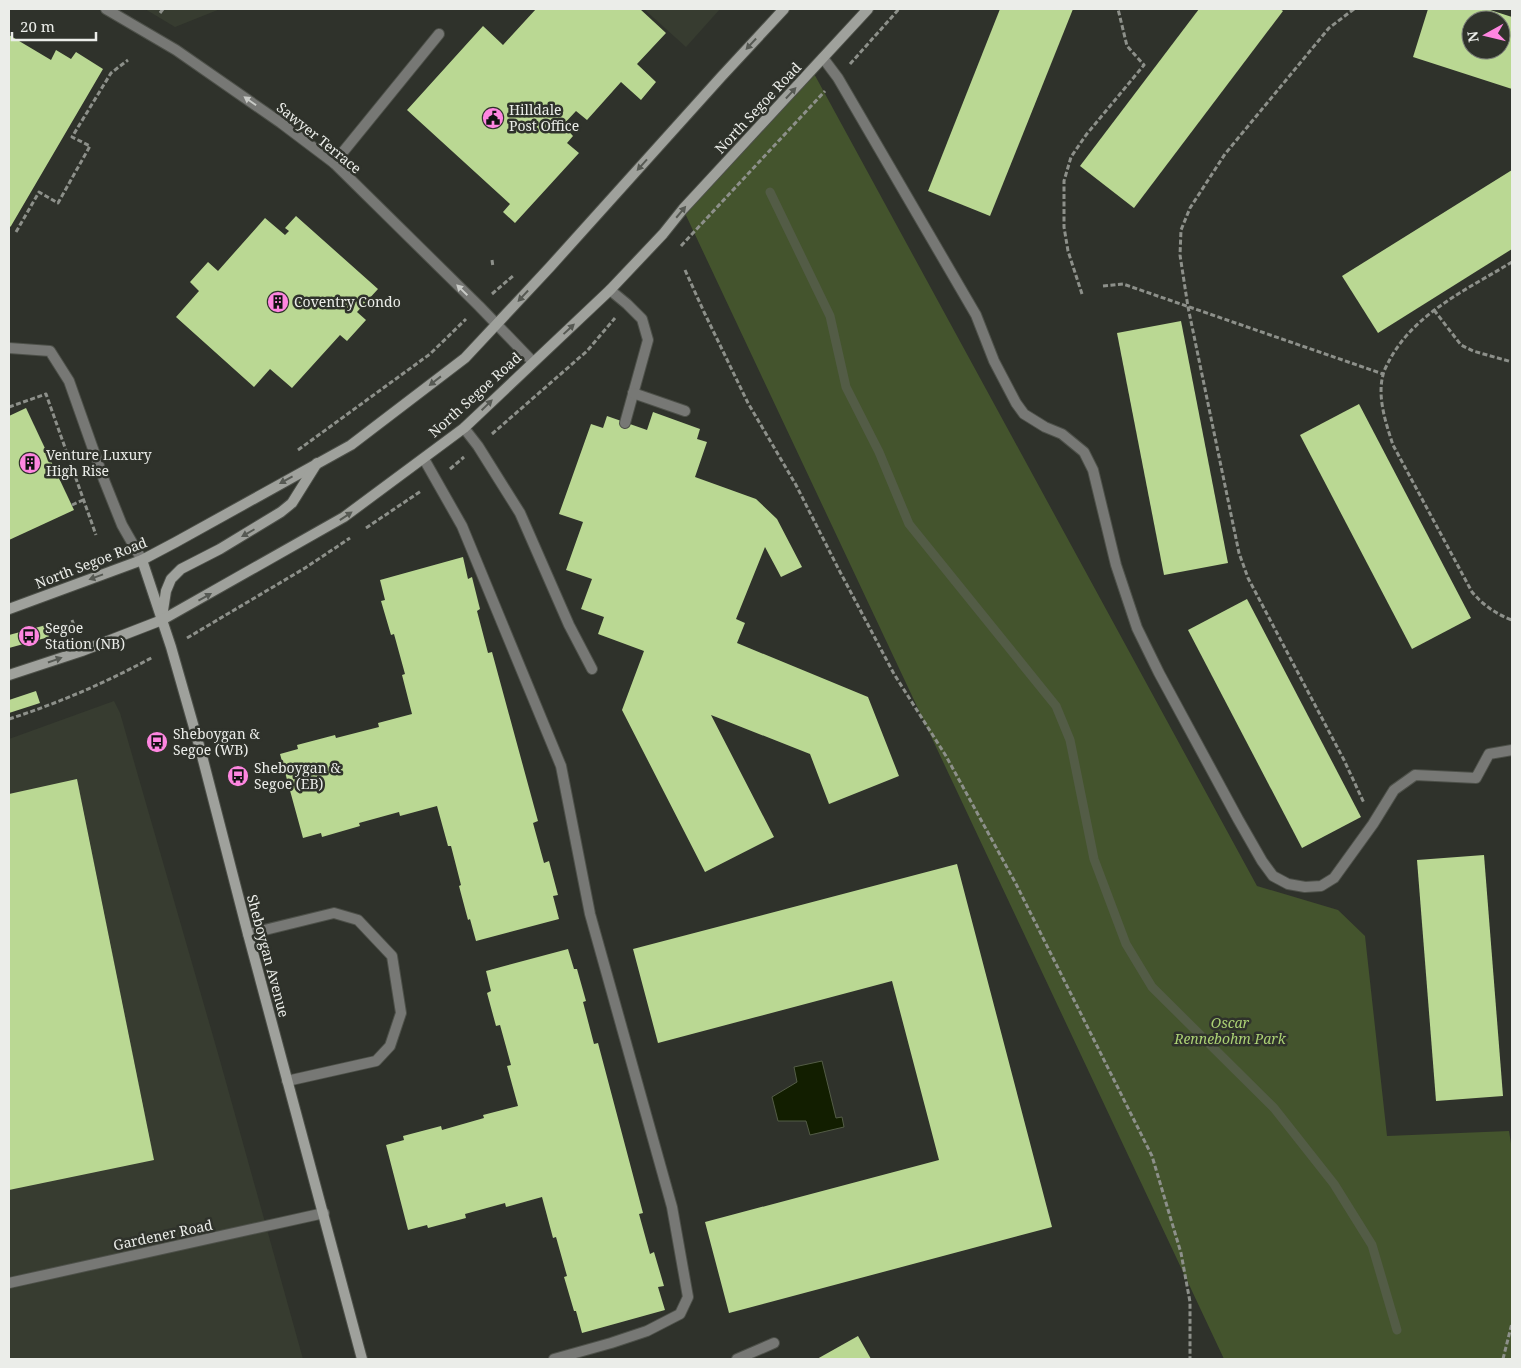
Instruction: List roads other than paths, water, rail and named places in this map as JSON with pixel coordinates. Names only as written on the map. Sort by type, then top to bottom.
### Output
[{"type":"street","name":"Sawyer Terrace","points":[[106,9],[176,50],[281,123],[334,163],[533,362]]},
{"type":"street","name":"North Segoe Road","points":[[9,609],[142,560],[351,445],[465,358],[784,9]]},
{"type":"street","name":"North Segoe Road","points":[[9,675],[82,651],[162,620],[344,517],[464,428],[610,290],[868,9]]},
{"type":"street","points":[[334,163],[439,34]]},
{"type":"street","points":[[823,58],[838,78],[976,315],[994,361],[1016,403],[1024,414],[1045,427],[1062,434],[1084,452],[1094,470],[1116,565],[1137,628],[1159,673],[1262,861],[1273,876],[1288,884],[1305,887],[1322,886],[1334,878],[1373,824],[1394,790],[1415,775],[1476,778],[1489,754],[1512,750]]},
{"type":"street","points":[[610,290],[642,320],[648,340],[625,422]]},
{"type":"street","points":[[9,348],[50,351],[69,381],[122,525],[142,560]]},
{"type":"street","points":[[634,393],[685,411]]},
{"type":"street","points":[[464,428],[478,446],[520,513],[569,625],[592,668]]},
{"type":"street","points":[[424,459],[462,526],[561,766],[590,914],[672,1208],[688,1296],[680,1314],[647,1331],[554,1359]]},
{"type":"street","points":[[162,620],[166,591],[171,579],[180,570],[220,549],[281,512],[297,496],[317,463]]},
{"type":"street","name":"Sheboygan Avenue","points":[[142,560],[171,647],[201,752],[362,1359]]},
{"type":"street","points":[[248,934],[334,913],[358,920],[392,956],[401,1013],[390,1046],[376,1062],[287,1080]]},
{"type":"street","name":"Gardener Road","points":[[9,1283],[324,1213]]},
{"type":"street","points":[[738,1359],[774,1343]]},
{"type":"waterway","points":[[770,192],[830,316],[846,387],[879,452],[909,524],[1056,706],[1070,740],[1094,859],[1126,944],[1152,987],[1274,1108],[1334,1184],[1372,1245],[1397,1330]]},
{"type":"place","name":"Hilldale Post Office","points":[[493,118]]},
{"type":"place","name":"Coventry Condo","points":[[278,302]]},
{"type":"place","name":"Venture Luxury High Rise","points":[[30,463]]},
{"type":"place","name":"Segoe Station (NB)","points":[[29,636]]},
{"type":"place","name":"Sheboygan & Segoe (WB)","points":[[157,742]]},
{"type":"place","name":"Sheboygan & Segoe (EB)","points":[[238,776]]},
{"type":"park label","name":"Oscar Rennebohm Park","points":[[1230,1032]]}]
